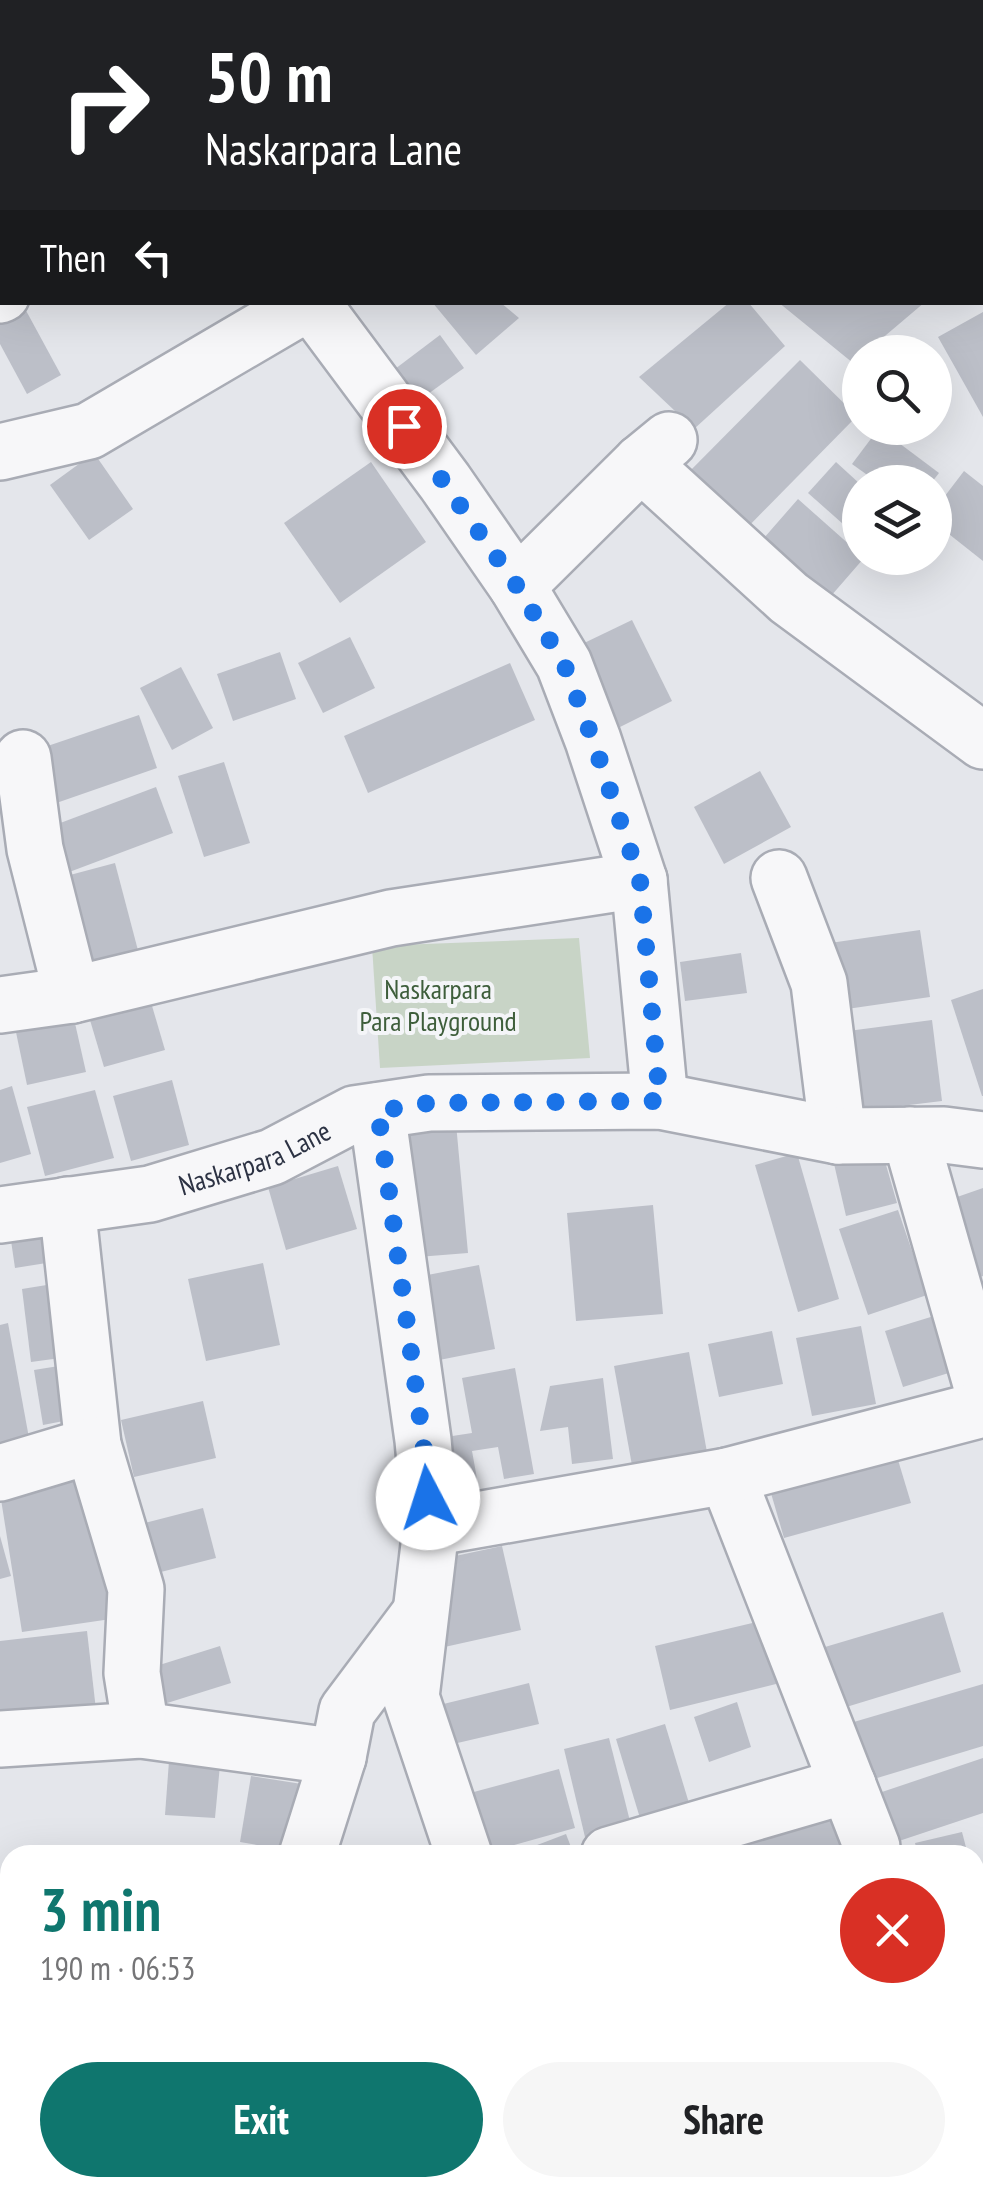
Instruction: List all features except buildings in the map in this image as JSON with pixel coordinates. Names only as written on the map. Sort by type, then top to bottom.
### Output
[{"type":"street","points":[[0,452],[89,431],[305,305]]},
{"type":"street","points":[[312,305],[445,482],[517,586],[564,664],[640,880],[660,1101]]},
{"type":"street","points":[[517,586],[655,451],[788,598],[983,741]]},
{"type":"street","points":[[23,758],[17,851],[72,996]]},
{"type":"street","points":[[779,878],[819,983],[838,1136]]},
{"type":"street","points":[[0,1005],[72,996],[391,918],[640,880]]},
{"type":"street","name":"Naskarpara Lane","points":[[0,1215],[150,1194],[272,1157],[354,1114],[429,1103],[660,1101],[838,1136],[944,1135],[983,1140]]},
{"type":"street","points":[[378,1111],[423,1440],[431,1528],[410,1697],[461,1845]]},
{"type":"street","points":[[910,1135],[983,1391]]},
{"type":"street","points":[[67,1206],[93,1445],[136,1589],[132,1673],[141,1730]]},
{"type":"street","points":[[431,1528],[727,1476],[983,1409]]},
{"type":"street","points":[[0,1473],[93,1445]]},
{"type":"street","points":[[727,1476],[872,1845]]},
{"type":"street","points":[[310,1845],[338,1757],[347,1711],[420,1612]]},
{"type":"street","points":[[0,1739],[141,1730],[338,1757]]},
{"type":"street","points":[[643,1845],[848,1785]]},
{"type":"green space","name":"Naskarpara Para Playground","points":[[579,938],[590,1058],[380,1068],[372,946]]},
{"type":"route","points":[[404,426],[517,586],[564,664],[593,740],[640,880],[660,1101],[429,1103],[378,1111],[428,1498]]}]
